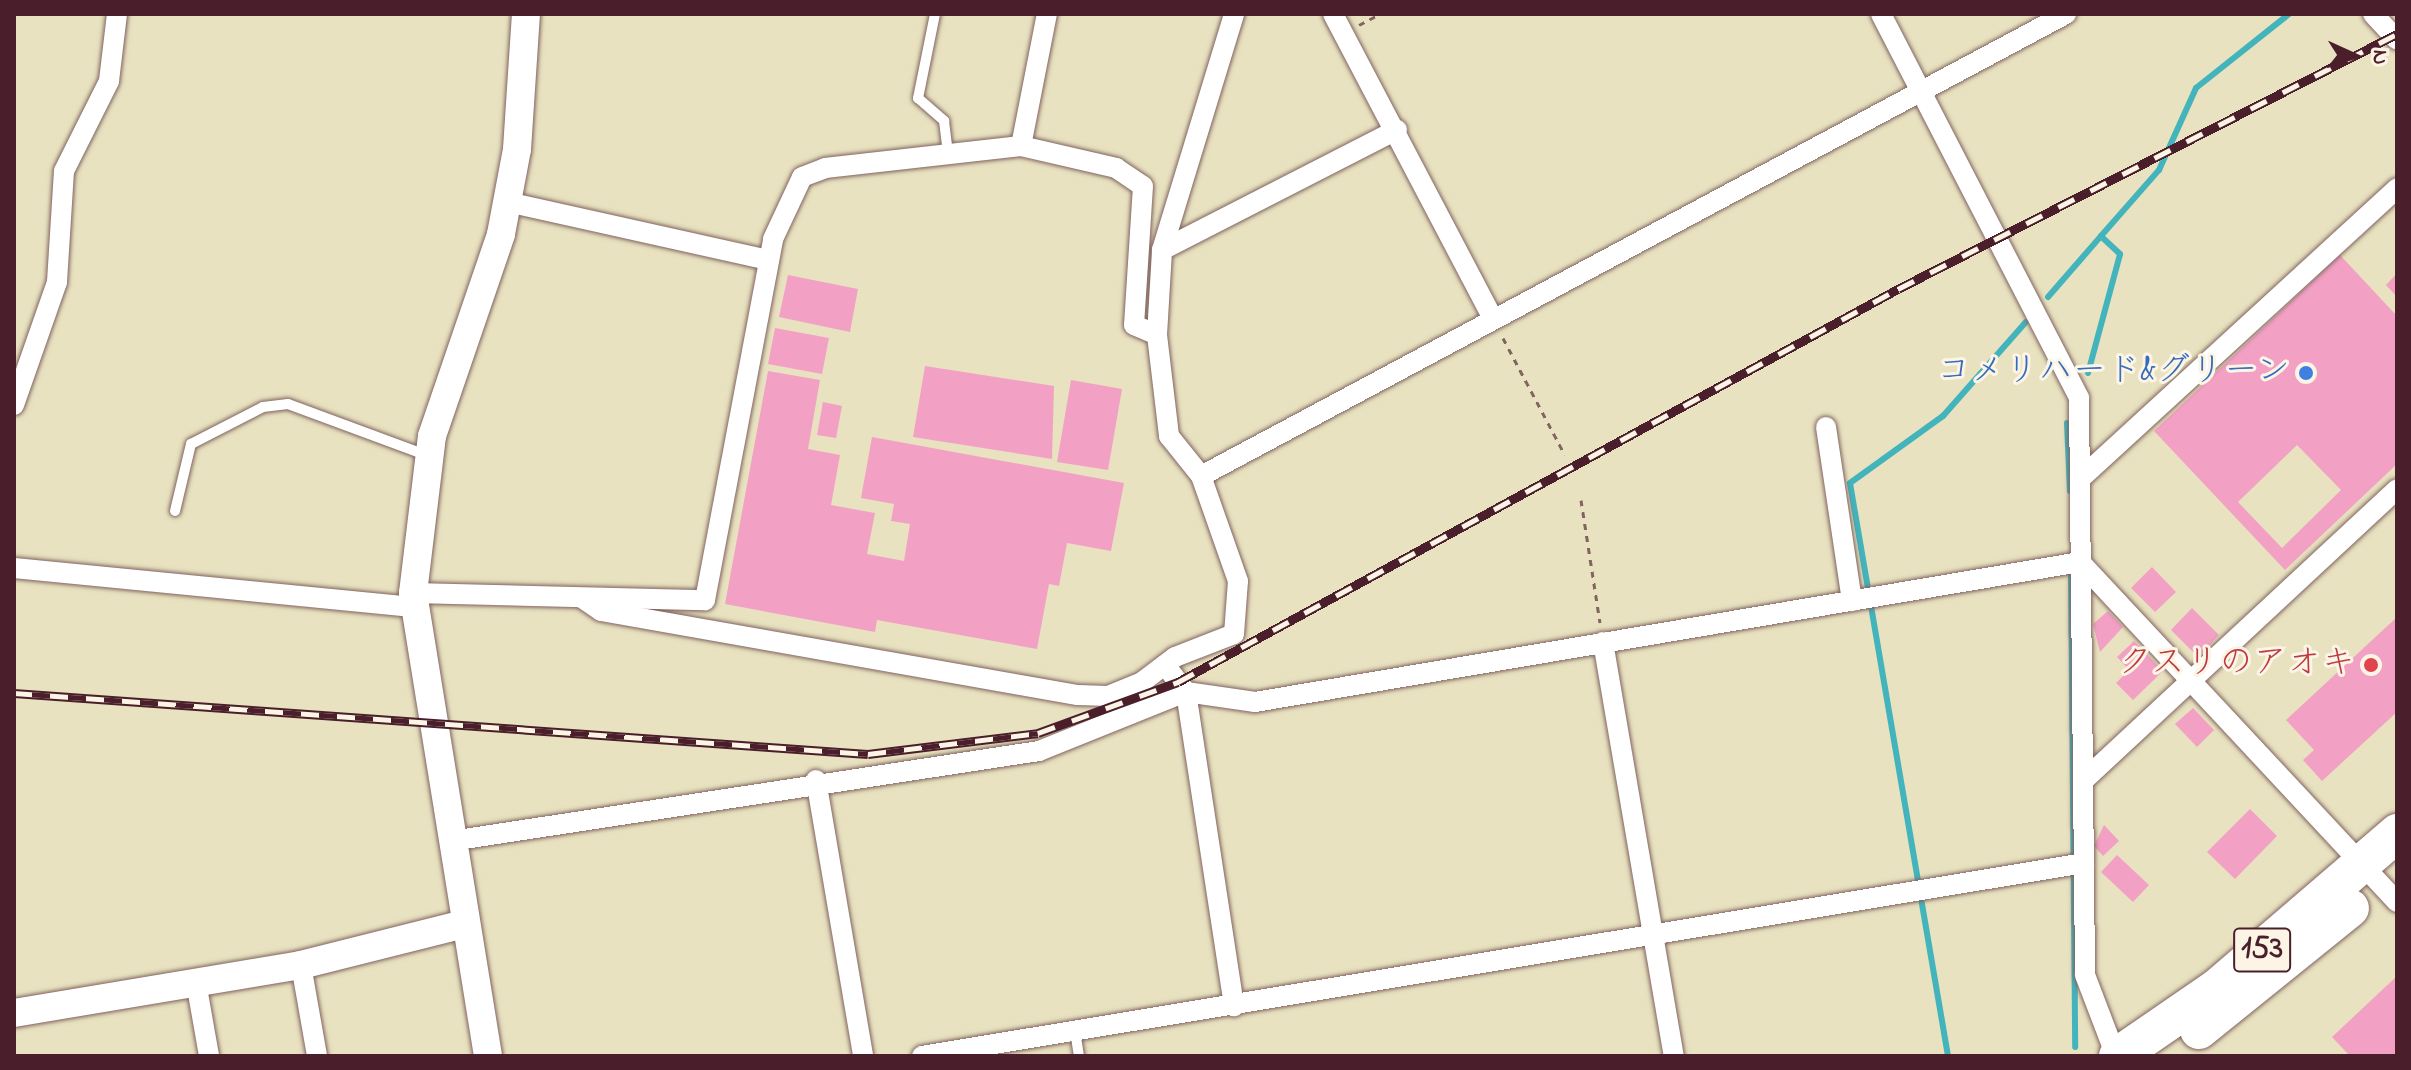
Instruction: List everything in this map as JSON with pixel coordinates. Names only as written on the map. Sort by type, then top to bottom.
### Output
[{"type":"highway","name":"153","points":[[2161,1056],[2254,993],[2384,879],[2397,833]]},
{"type":"highway","name":"153","points":[[2117,1056],[2384,879]]},
{"type":"street","points":[[14,405],[57,282],[64,171],[109,81],[117,14]]},
{"type":"street","points":[[488,1056],[464,924],[414,600],[428,456],[450,375],[491,275],[507,202],[526,14]]},
{"type":"street","points":[[1021,146],[1047,14]]},
{"type":"street","points":[[582,598],[601,611],[1078,695],[1108,696],[1165,665],[1234,634],[1238,581],[1201,476],[1169,436],[1157,335],[1162,250],[1234,14]]},
{"type":"street","points":[[1333,14],[1397,130],[1492,317]]},
{"type":"street","points":[[1881,14],[2079,398],[2081,478],[2072,563],[2084,780],[2076,864],[2085,975],[2117,1056]]},
{"type":"street","points":[[1201,476],[1492,317],[2066,14]]},
{"type":"street","points":[[2373,14],[2397,40]]},
{"type":"street","points":[[1162,250],[1397,130]]},
{"type":"street","points":[[14,568],[414,600],[705,600],[769,260],[785,202],[802,177],[948,152],[1021,146],[1116,168],[1143,186],[1134,325],[1157,335]]},
{"type":"street","points":[[2081,478],[2397,188]]},
{"type":"street","points":[[507,202],[769,260]]},
{"type":"street","points":[[1826,427],[1865,599]]},
{"type":"street","points":[[2084,780],[2397,489]]},
{"type":"street","points":[[451,841],[816,780],[1039,751],[1186,692],[1255,702],[2072,563]]},
{"type":"street","points":[[2072,563],[2192,678],[2384,879]]},
{"type":"street","points":[[1603,642],[1650,935],[1674,1056]]},
{"type":"street","points":[[1165,665],[1186,692],[1234,1006]]},
{"type":"street","points":[[816,780],[863,1056]]},
{"type":"street","points":[[922,1056],[2076,864]]},
{"type":"street","points":[[14,1013],[301,965],[464,924]]},
{"type":"street","points":[[301,965],[317,1056]]},
{"type":"street","points":[[196,982],[209,1056]]},
{"type":"lane","points":[[935,14],[918,98],[944,121],[948,152]]},
{"type":"lane","points":[[175,511],[191,444],[263,407],[288,404],[428,456]]},
{"type":"lane","points":[[1075,1031],[1079,1056]]},
{"type":"path","points":[[1492,317],[1565,455]]},
{"type":"path","points":[[1581,500],[1603,642]]},
{"type":"building","name":"コメリハード&グリーン","points":[[2340,255],[2397,316],[2397,464],[2285,570],[2154,431]],"holes":[[[2297,445],[2341,490],[2282,548],[2238,502]]]},
{"type":"building","points":[[2397,273],[2397,297],[2386,285]]},
{"type":"building","points":[[788,275],[858,289],[850,332],[779,317]]},
{"type":"building","points":[[775,328],[829,338],[822,374],[768,364]]},
{"type":"building","points":[[925,366],[1054,386],[1052,459],[913,437]]},
{"type":"building","points":[[768,371],[820,380],[808,449],[840,455],[831,505],[875,513],[867,554],[904,561],[910,524],[891,521],[894,504],[861,498],[872,437],[1124,483],[1111,551],[1067,543],[1059,586],[1049,584],[1037,649],[877,620],[875,632],[725,604]]},
{"type":"building","points":[[1071,380],[1122,389],[1108,470],[1057,462]]},
{"type":"building","points":[[823,402],[842,406],[836,438],[817,435]]},
{"type":"building","points":[[2152,567],[2176,592],[2155,612],[2131,588]]},
{"type":"building","points":[[2192,608],[2219,635],[2198,657],[2171,630]]},
{"type":"building","points":[[2108,611],[2123,627],[2100,652],[2093,624]]},
{"type":"building","name":"クスリのアオキ","points":[[2397,617],[2397,712],[2322,781],[2303,760],[2314,750],[2286,720]]},
{"type":"building","points":[[2134,641],[2163,671],[2133,700],[2116,683],[2129,670],[2117,657]]},
{"type":"building","points":[[2193,708],[2214,730],[2197,747],[2175,724]]},
{"type":"building","points":[[2250,809],[2277,836],[2235,879],[2207,852]]},
{"type":"building","points":[[2104,825],[2119,841],[2103,856],[2094,846]]},
{"type":"building","points":[[2117,855],[2149,885],[2133,902],[2101,872]]},
{"type":"building","points":[[2397,976],[2397,1056],[2350,1056],[2332,1037]]},
{"type":"waterway","points":[[2088,373],[2120,254],[2101,236],[2159,170],[2196,88],[2289,14]]},
{"type":"waterway","points":[[2048,297],[2101,236]]},
{"type":"waterway","points":[[1948,1056],[1850,483],[1943,416],[2026,322]]},
{"type":"waterway","points":[[2067,423],[2070,491]]},
{"type":"waterway","points":[[2071,566],[2075,1047]]},
{"type":"railway","points":[[14,693],[868,754],[1038,733],[1178,682],[1898,289],[2397,34]]},
{"type":"place","name":"コメリハード&グリーン","points":[[2306,373]]},
{"type":"place","name":"クスリのアオキ","points":[[2371,665]]}]
